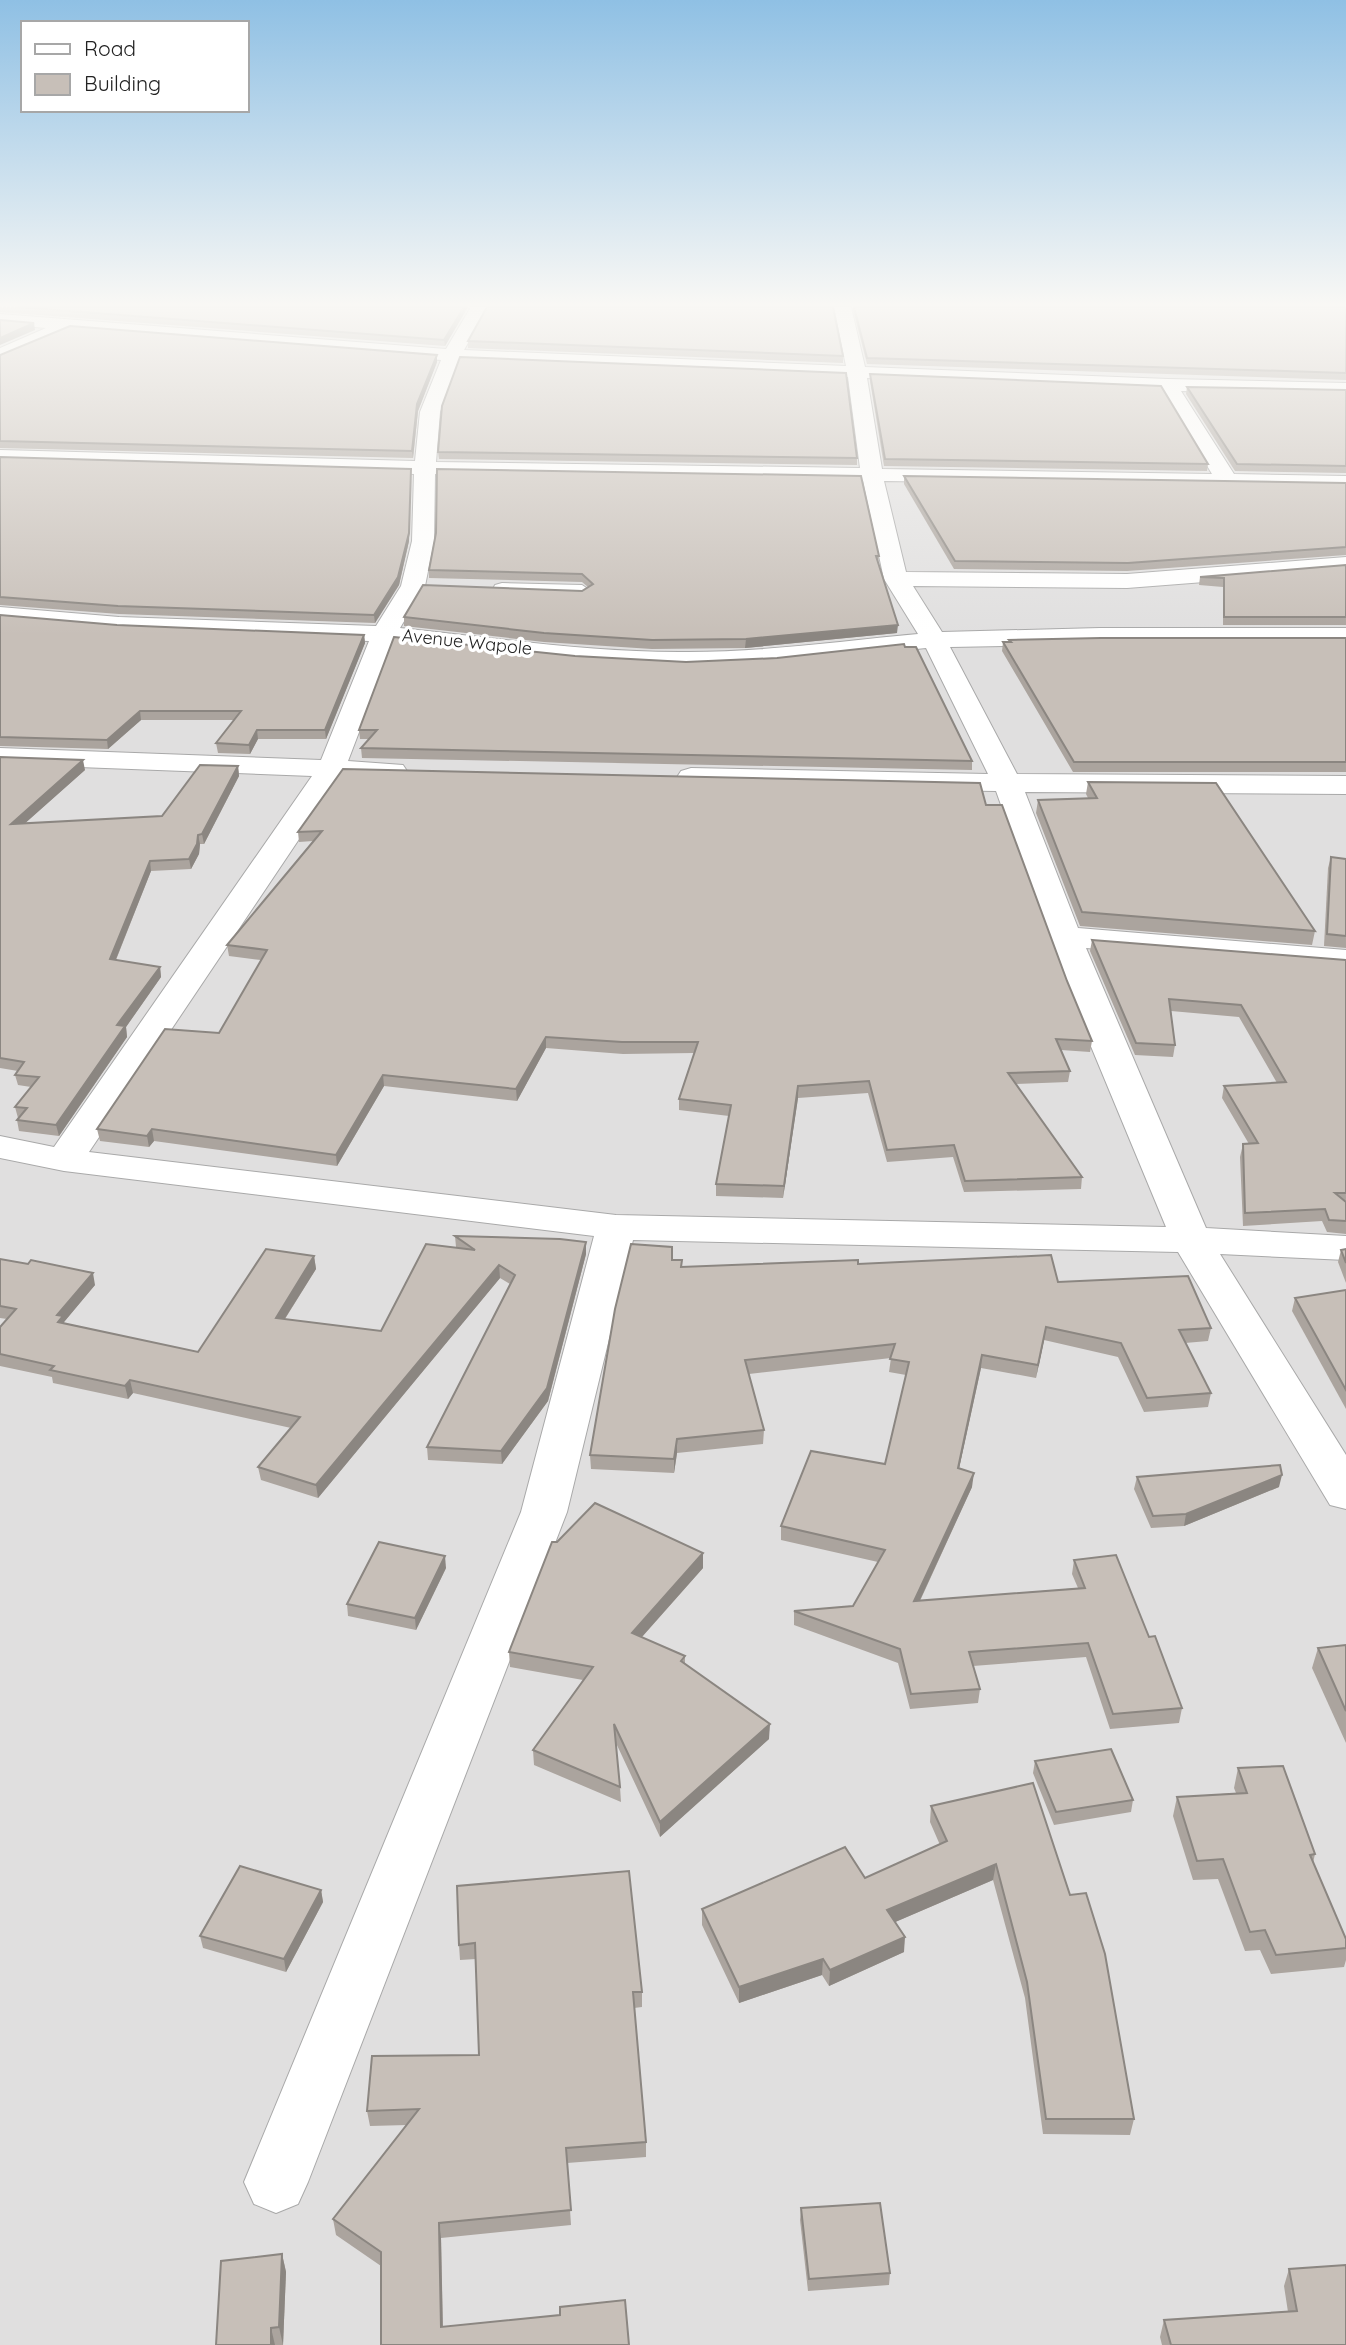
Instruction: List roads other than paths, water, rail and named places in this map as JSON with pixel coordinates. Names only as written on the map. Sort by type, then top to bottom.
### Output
[{"type":"street","points":[[64,1160],[331,769],[384,634],[420,586],[430,416]]},
{"type":"street","points":[[863,416],[872,475],[895,579],[934,640],[1007,783],[1065,937],[1191,1240],[1346,1493]]},
{"type":"street","points":[[1188,416],[1227,480]]},
{"type":"street","points":[[0,456],[425,468],[1346,482]]},
{"type":"street","points":[[0,465],[23,458]]},
{"type":"street","points":[[895,579],[1127,580],[1216,576],[1346,564]]},
{"type":"street","name":"Avenue Wapole","points":[[0,614],[119,624],[384,634],[629,659],[689,660],[758,657],[934,640],[1100,636],[1346,636]]},
{"type":"street","points":[[0,756],[414,771]]},
{"type":"street","points":[[662,776],[1007,783],[1346,785]]},
{"type":"street","points":[[1065,937],[1346,960]]},
{"type":"street","points":[[0,1147],[64,1160],[616,1227],[1191,1240],[1346,1248]]},
{"type":"street","points":[[276,2182],[544,1512],[616,1227]]},
{"type":"lane","points":[[478,588],[582,591]]}]
